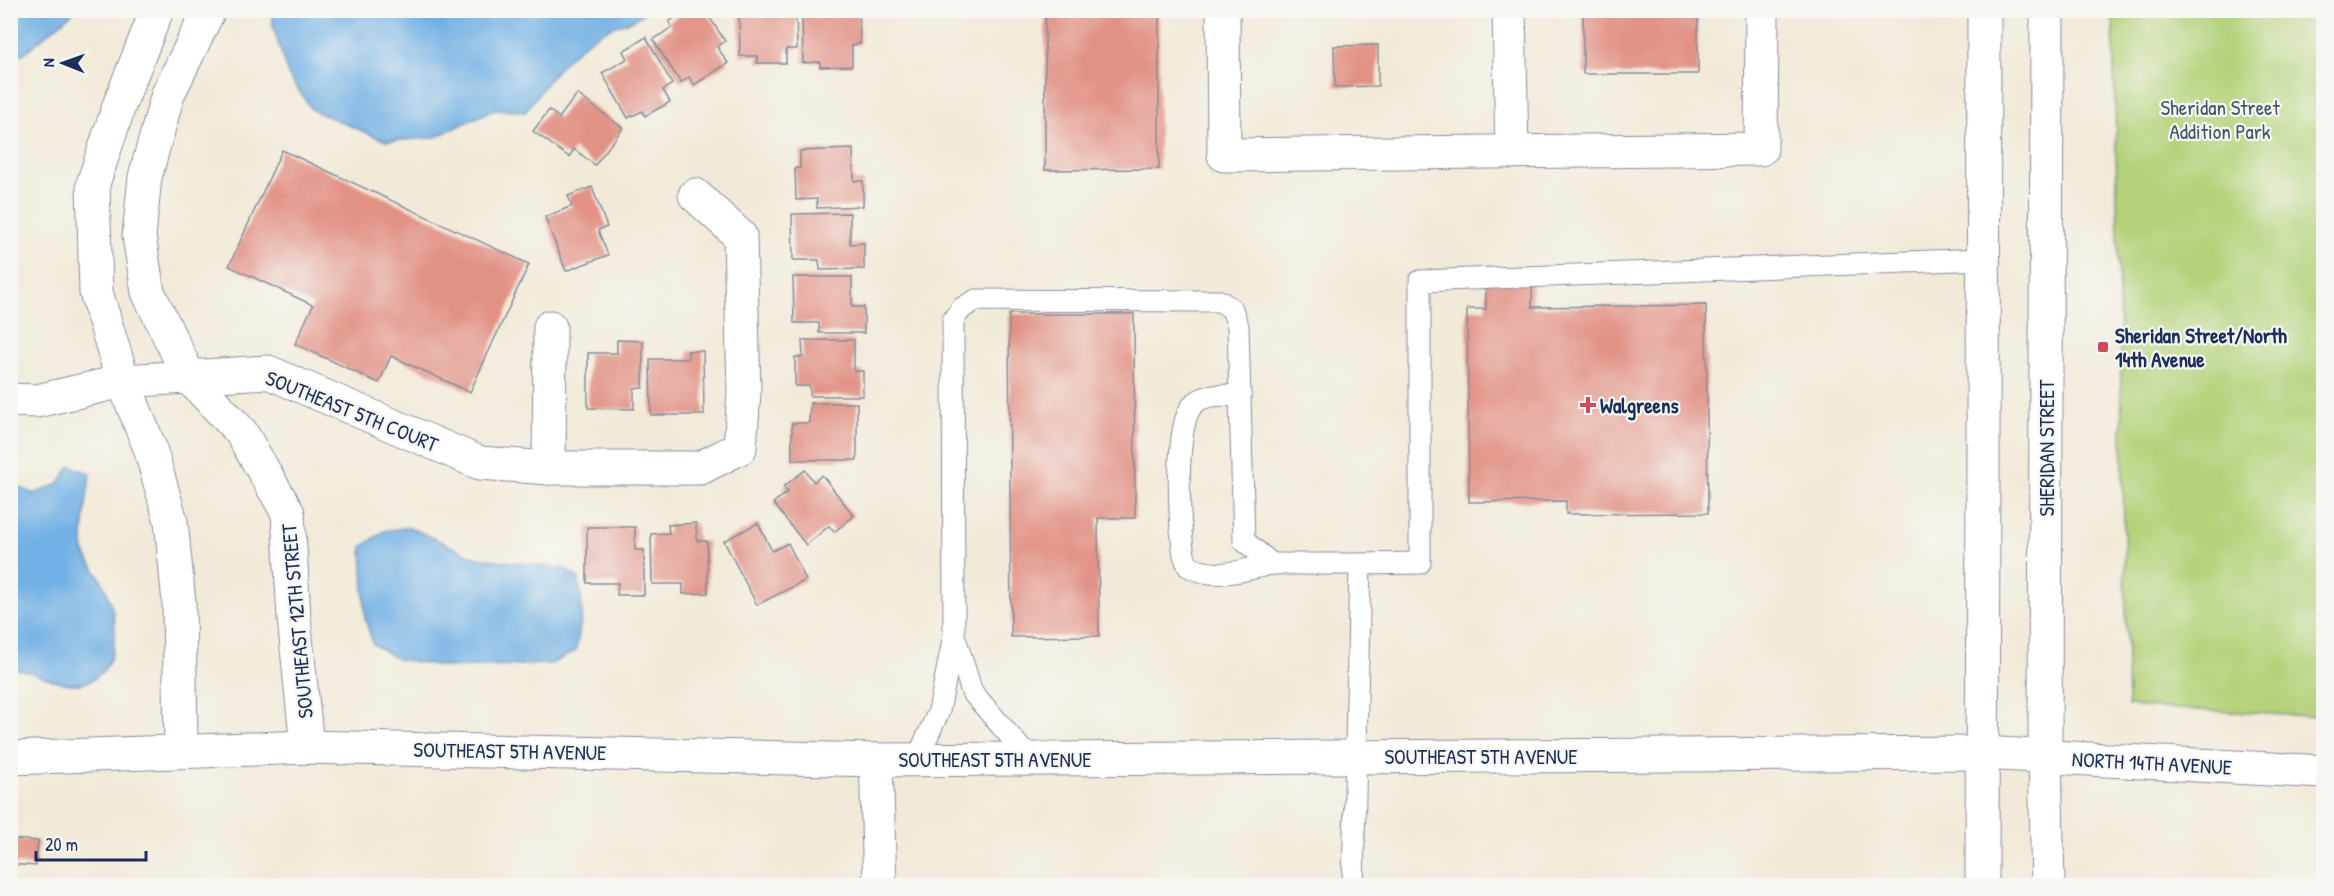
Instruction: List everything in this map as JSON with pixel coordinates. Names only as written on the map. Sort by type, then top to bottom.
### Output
[{"type":"street","points":[[157,10],[120,102],[93,184],[96,292],[123,381],[150,448],[171,521],[180,603],[181,751]]},
{"type":"street","name":"SOUTHEAST 12TH STREET","points":[[209,10],[168,94],[145,177],[139,236],[148,292],[189,377],[241,432],[288,513],[294,618],[307,747]]},
{"type":"street","points":[[1223,10],[1224,155],[1761,149],[1762,10]]},
{"type":"street","points":[[1509,10],[1512,152]]},
{"type":"street","points":[[1982,885],[1984,10]]},
{"type":"street","name":"SHERIDAN STREET","points":[[2047,10],[2045,756],[2048,885]]},
{"type":"street","name":"SOUTHEAST 5TH COURT","points":[[10,400],[37,401],[123,381],[268,372],[480,463],[549,468],[700,468],[741,448],[744,392],[740,236],[695,195]]},
{"type":"street","points":[[549,468],[550,327]]},
{"type":"street","name":"SOUTHEAST 5TH AVENUE","points":[[10,758],[307,747],[876,760],[1981,753]]},
{"type":"street","name":"NORTH 14TH AVENUE","points":[[1981,753],[2324,772]]},
{"type":"street","points":[[876,760],[880,885]]},
{"type":"lane","points":[[1240,396],[1210,396],[1193,404],[1183,419],[1180,442],[1184,555],[1188,566],[1202,574],[1220,575],[1272,564],[1420,563],[1420,280],[1983,259]]},
{"type":"lane","points":[[917,759],[939,711],[954,634],[953,320],[962,308],[976,300],[1220,301],[1232,309],[1238,326],[1245,541],[1272,564]]},
{"type":"lane","points":[[1353,885],[1360,564]]},
{"type":"lane","points":[[954,634],[972,692],[1029,758]]},
{"type":"green space","name":"Sheridan Street Addition Park","points":[[2113,11],[2323,11],[2323,717],[2128,706]]},
{"type":"water","points":[[272,10],[646,11],[635,19],[603,31],[585,43],[549,79],[525,112],[495,109],[433,138],[386,141],[312,110],[288,75],[273,26]]},
{"type":"water","points":[[10,11],[75,11],[24,53],[11,58]]},
{"type":"water","points":[[70,466],[90,473],[83,544],[106,590],[115,626],[115,640],[108,664],[100,674],[81,684],[61,682],[11,668],[11,483],[34,494],[58,484]]},
{"type":"water","points":[[409,527],[475,557],[565,569],[579,579],[582,613],[576,651],[551,664],[448,667],[397,659],[373,644],[365,618],[362,547],[384,531]]},
{"type":"building","points":[[686,10],[705,10],[725,41],[717,47],[728,63],[694,85],[689,77],[681,83],[653,40],[672,27],[669,22]]},
{"type":"building","points":[[739,10],[796,10],[797,49],[786,49],[786,63],[757,63],[758,56],[740,56]]},
{"type":"building","points":[[802,10],[859,10],[860,44],[852,45],[852,66],[820,67],[820,62],[803,63]]},
{"type":"building","points":[[1045,10],[1159,10],[1159,169],[1045,170]]},
{"type":"building","points":[[1583,10],[1698,10],[1698,74],[1583,74]]},
{"type":"building","points":[[646,37],[672,84],[663,90],[670,102],[645,116],[642,111],[628,118],[602,73],[627,59],[623,51]]},
{"type":"building","points":[[1378,45],[1378,86],[1335,87],[1334,46]]},
{"type":"building","points":[[577,94],[623,128],[595,165],[574,149],[569,157],[533,131],[549,110],[559,118]]},
{"type":"building","points":[[853,149],[854,181],[863,181],[863,206],[817,208],[817,199],[796,200],[795,168],[800,168],[800,151]]},
{"type":"building","points":[[282,150],[529,264],[470,392],[391,356],[379,383],[295,344],[313,305],[229,266]]},
{"type":"building","points":[[592,187],[607,227],[598,230],[608,255],[566,271],[545,217],[572,206],[568,196]]},
{"type":"building","points":[[850,213],[850,244],[864,243],[864,269],[820,270],[819,260],[793,260],[792,214]]},
{"type":"building","points":[[793,277],[852,277],[852,307],[864,307],[864,333],[819,333],[819,323],[794,323]]},
{"type":"building","name":"Walgreens","points":[[1486,282],[1532,282],[1532,307],[1706,305],[1708,513],[1566,514],[1566,501],[1469,502],[1467,309],[1486,309]]},
{"type":"building","points":[[1009,314],[1134,314],[1135,518],[1098,518],[1099,636],[1011,637]]},
{"type":"building","points":[[617,340],[643,341],[643,388],[634,388],[634,409],[588,408],[588,353],[617,353]]},
{"type":"building","points":[[802,340],[854,340],[854,371],[863,371],[863,396],[810,396],[810,386],[795,386],[795,357],[803,357]]},
{"type":"building","points":[[688,351],[703,351],[704,415],[651,415],[650,359],[688,359]]},
{"type":"building","points":[[810,403],[857,403],[857,460],[792,460],[792,423],[809,423]]},
{"type":"building","points":[[805,470],[814,482],[822,475],[854,516],[834,532],[829,526],[806,545],[773,503],[788,492],[783,487]]},
{"type":"building","points":[[696,523],[697,541],[707,541],[708,593],[683,594],[683,584],[652,584],[651,534],[669,533],[668,525]]},
{"type":"building","points":[[758,523],[772,551],[788,543],[806,580],[757,605],[724,541]]},
{"type":"building","points":[[587,527],[635,527],[635,550],[644,550],[644,595],[617,595],[618,583],[587,583]]},
{"type":"building","points":[[10,839],[38,841],[36,866],[10,864]]},
{"type":"place","name":"Sheridan Street/North 14th Avenue","points":[[2103,347]]},
{"type":"place","name":"Walgreens","points":[[1588,405]]}]
